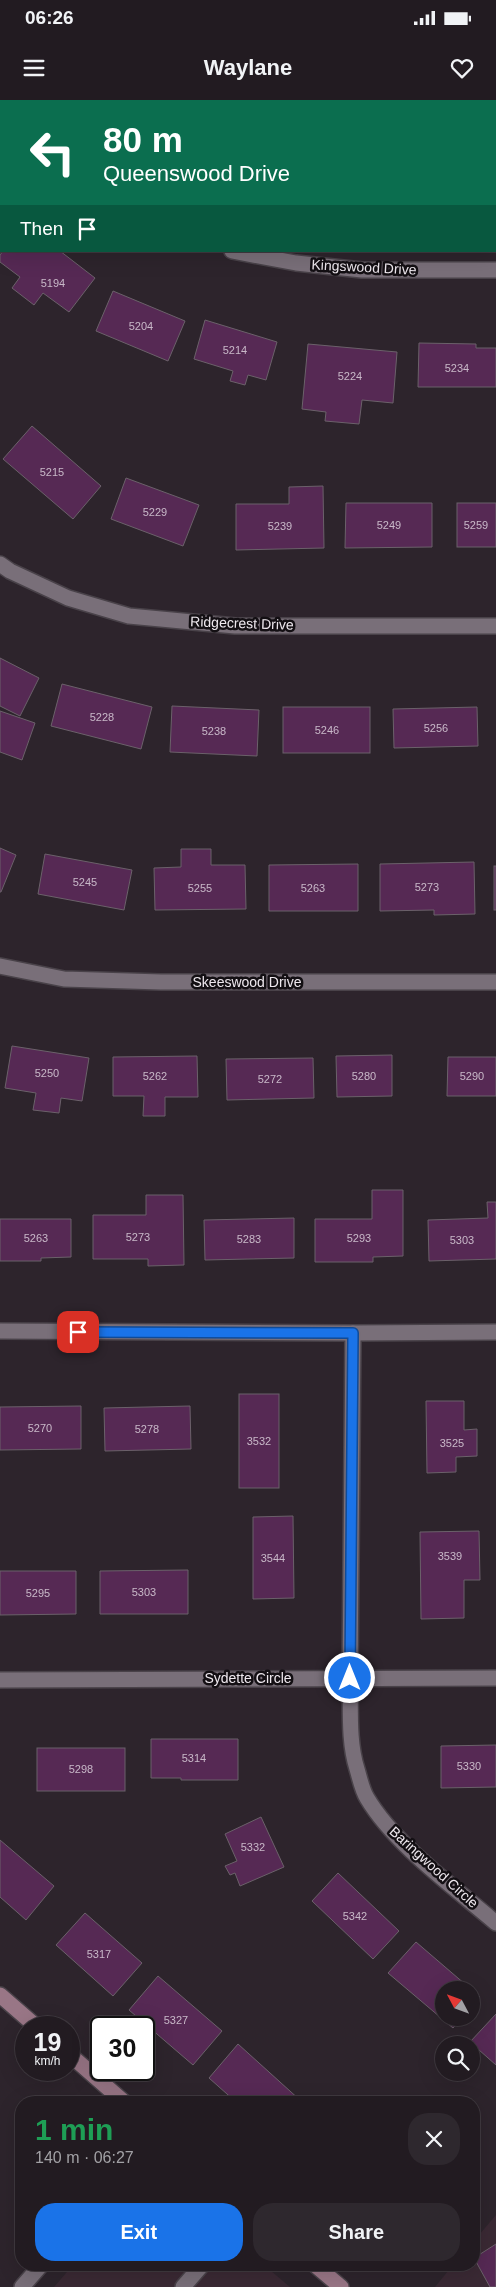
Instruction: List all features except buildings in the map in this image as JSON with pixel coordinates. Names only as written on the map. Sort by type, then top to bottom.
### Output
[{"type":"street","name":"Kingswood Drive","points":[[237,252],[296,263],[362,270],[496,270]]},
{"type":"street","name":"Ridgecrest Drive","points":[[0,564],[10,571],[68,598],[129,616],[235,626],[496,626]]},
{"type":"street","name":"Skeeswood Drive","points":[[0,966],[64,979],[161,982],[496,982]]},
{"type":"street","points":[[0,1331],[496,1332]]},
{"type":"street","name":"Baringwood Circle","points":[[353,1333],[350,1678],[352,1733],[356,1767],[366,1796],[384,1822],[414,1852],[496,1922]]},
{"type":"street","name":"Sydette Circle","points":[[0,1680],[496,1678]]},
{"type":"street","points":[[0,1995],[24,2016]]},
{"type":"street","points":[[80,2064],[117,2096]]},
{"type":"street","points":[[22,2287],[36,2271]]},
{"type":"street","points":[[184,2287],[197,2271]]},
{"type":"street","points":[[322,2271],[340,2287]]},
{"type":"shaded area","points":[[496,2215],[496,2287],[435,2287],[448,2271],[480,2271],[480,2234]]},
{"type":"shaded area","points":[[68,2271],[271,2271],[290,2287],[54,2287]]},
{"type":"route","points":[[78,1332],[353,1333],[350,1678]]}]
